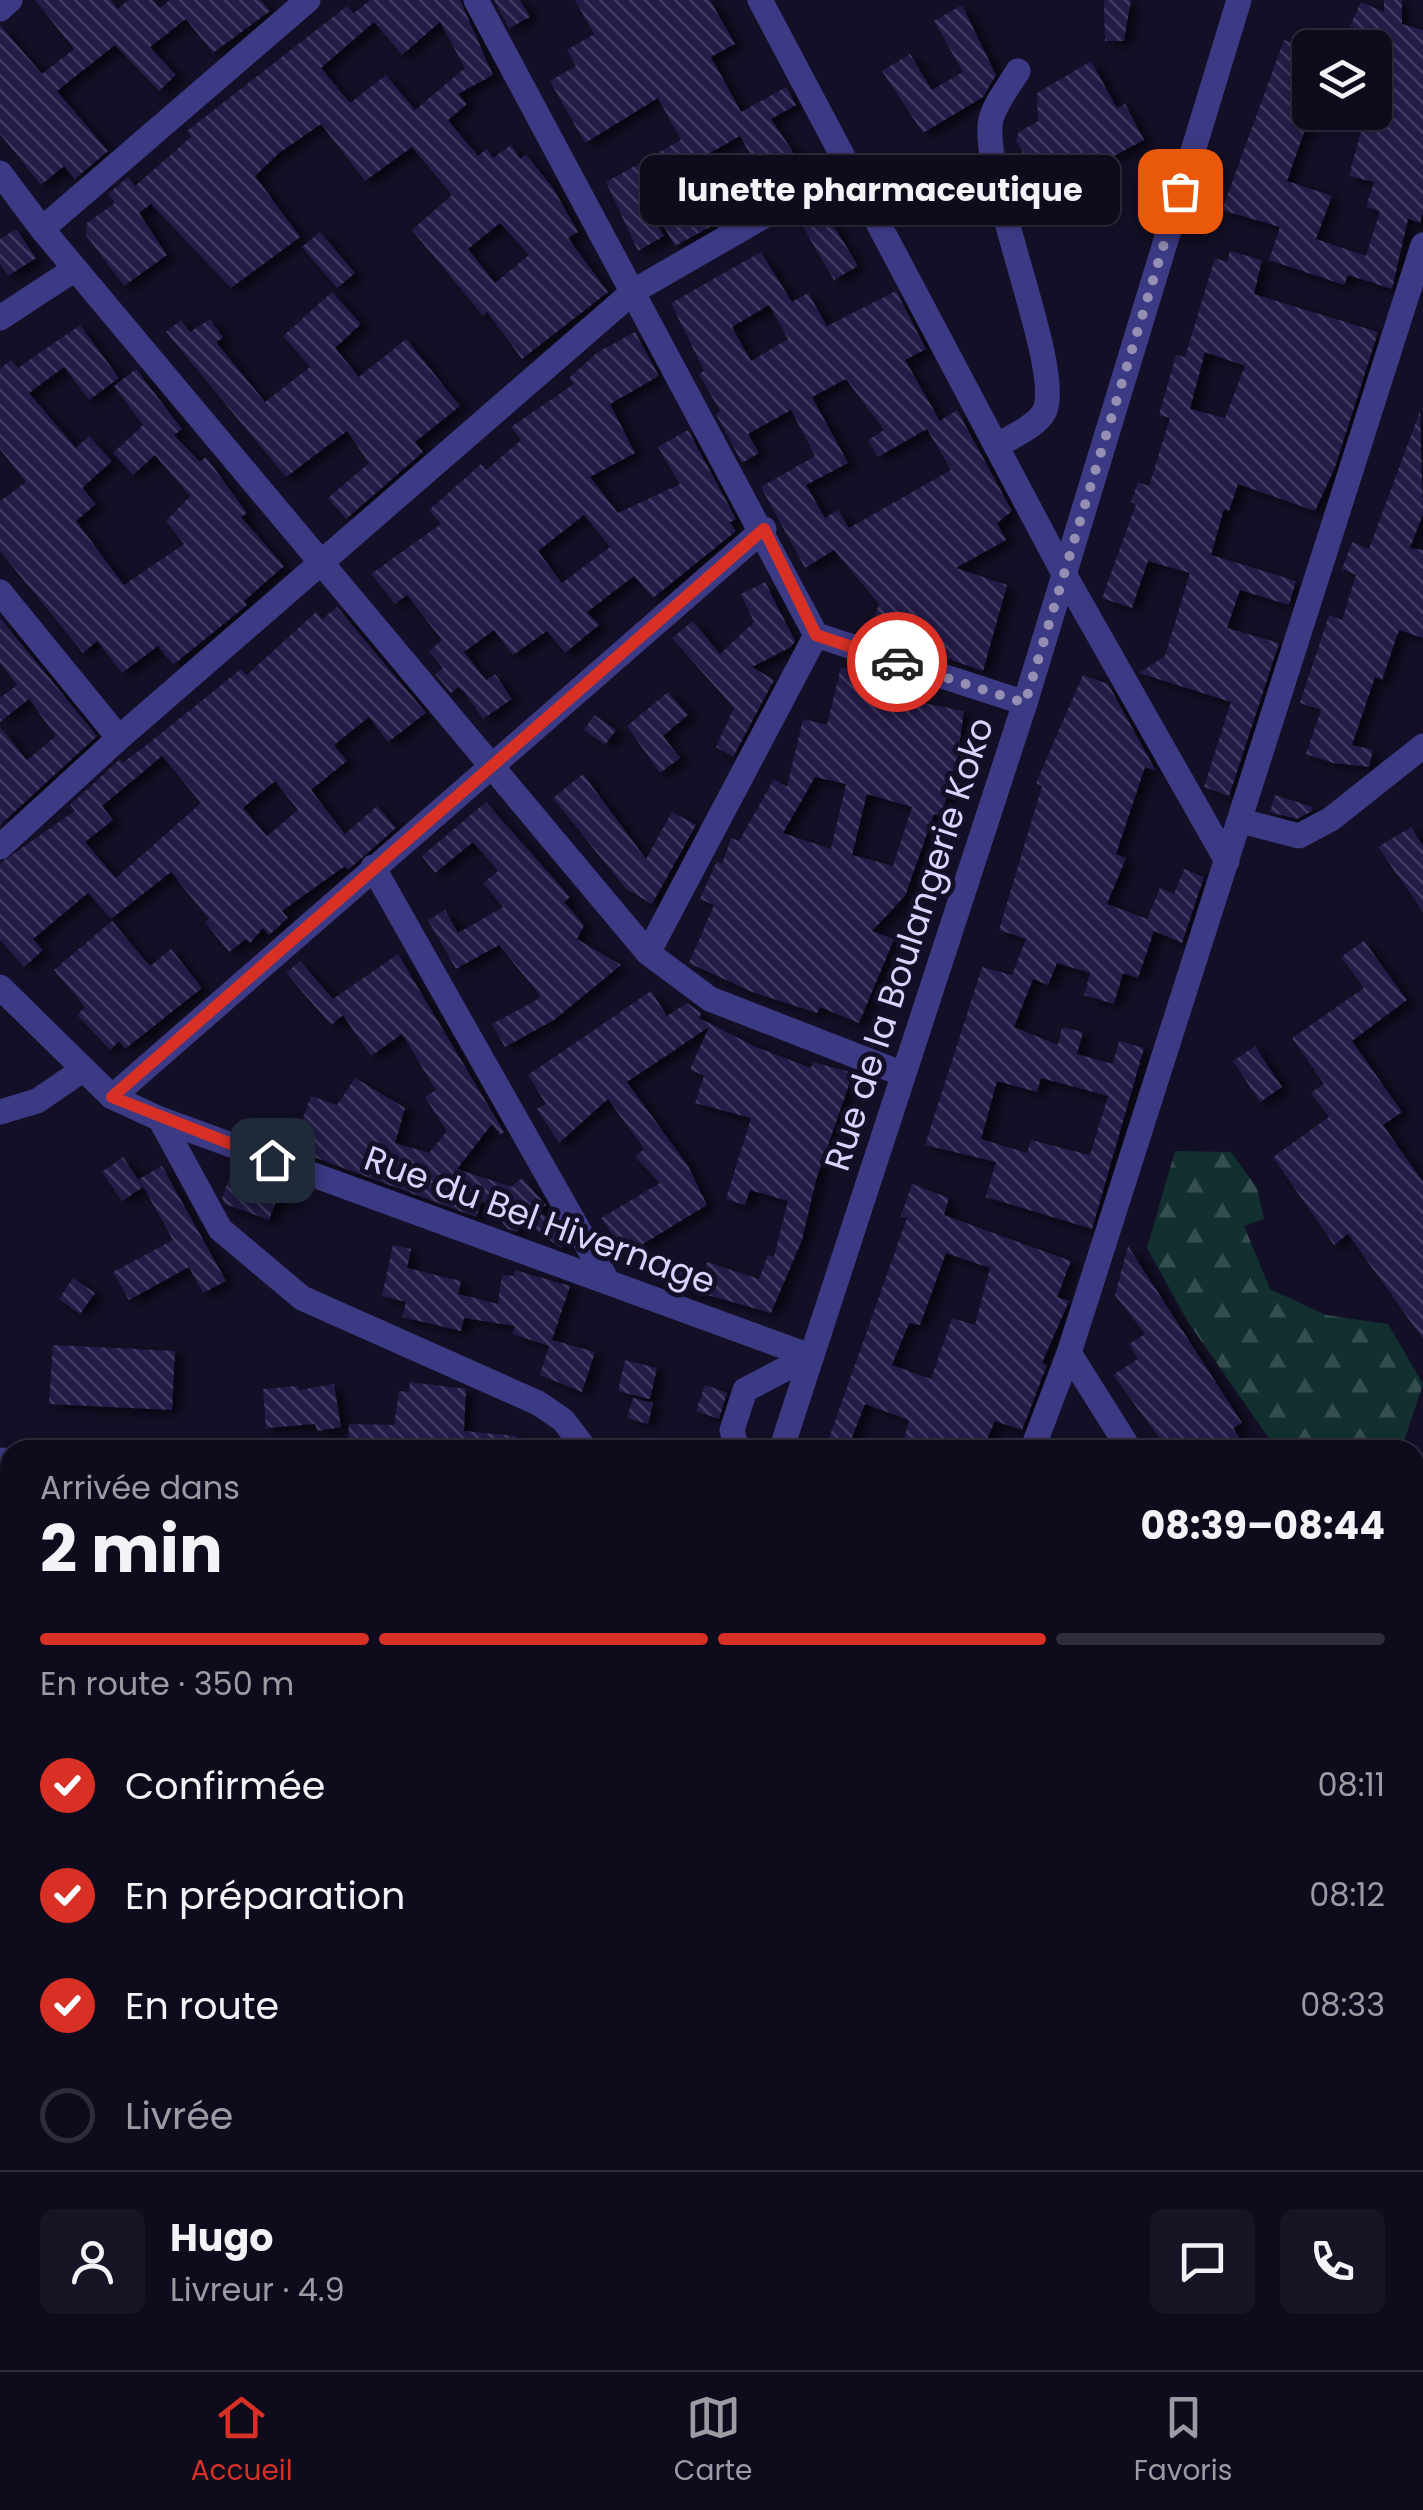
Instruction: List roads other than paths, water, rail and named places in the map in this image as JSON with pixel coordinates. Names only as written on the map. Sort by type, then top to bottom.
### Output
[{"type":"street","points":[[0,9],[10,0]]},
{"type":"street","points":[[42,229],[308,0]]},
{"type":"street","points":[[476,0],[764,529],[816,635],[1025,703]]},
{"type":"street","points":[[760,0],[1064,574],[1228,860]]},
{"type":"street","name":"Rue de la Boulangerie Koko","points":[[784,1440],[1025,703],[1239,0]]},
{"type":"street","points":[[996,446],[1039,418],[1046,407],[1043,363],[994,181],[990,121],[1018,71]]},
{"type":"street","points":[[0,847],[118,738],[634,292],[849,167]]},
{"type":"street","points":[[0,173],[75,269],[648,952],[710,1000],[903,1074]]},
{"type":"street","points":[[1036,1440],[1070,1353],[1423,245]]},
{"type":"street","points":[[0,318],[75,269]]},
{"type":"street","points":[[112,1097],[764,529]]},
{"type":"street","points":[[0,592],[118,738]]},
{"type":"street","points":[[648,952],[816,635]]},
{"type":"street","points":[[1241,821],[1299,836],[1332,819],[1423,746]]},
{"type":"street","points":[[373,867],[608,1282]]},
{"type":"street","name":"Rue du Bel Hivernage","points":[[0,988],[112,1097],[160,1119],[810,1356]]},
{"type":"street","points":[[0,1112],[37,1101],[81,1071]]},
{"type":"street","points":[[160,1119],[220,1229],[302,1298],[538,1403],[562,1420],[578,1440]]},
{"type":"street","points":[[1070,1353],[1124,1440]]},
{"type":"street","points":[[734,1440],[732,1430],[744,1390],[810,1356]]},
{"type":"place","name":"lunette pharmaceutique","points":[[1180,191]]}]
